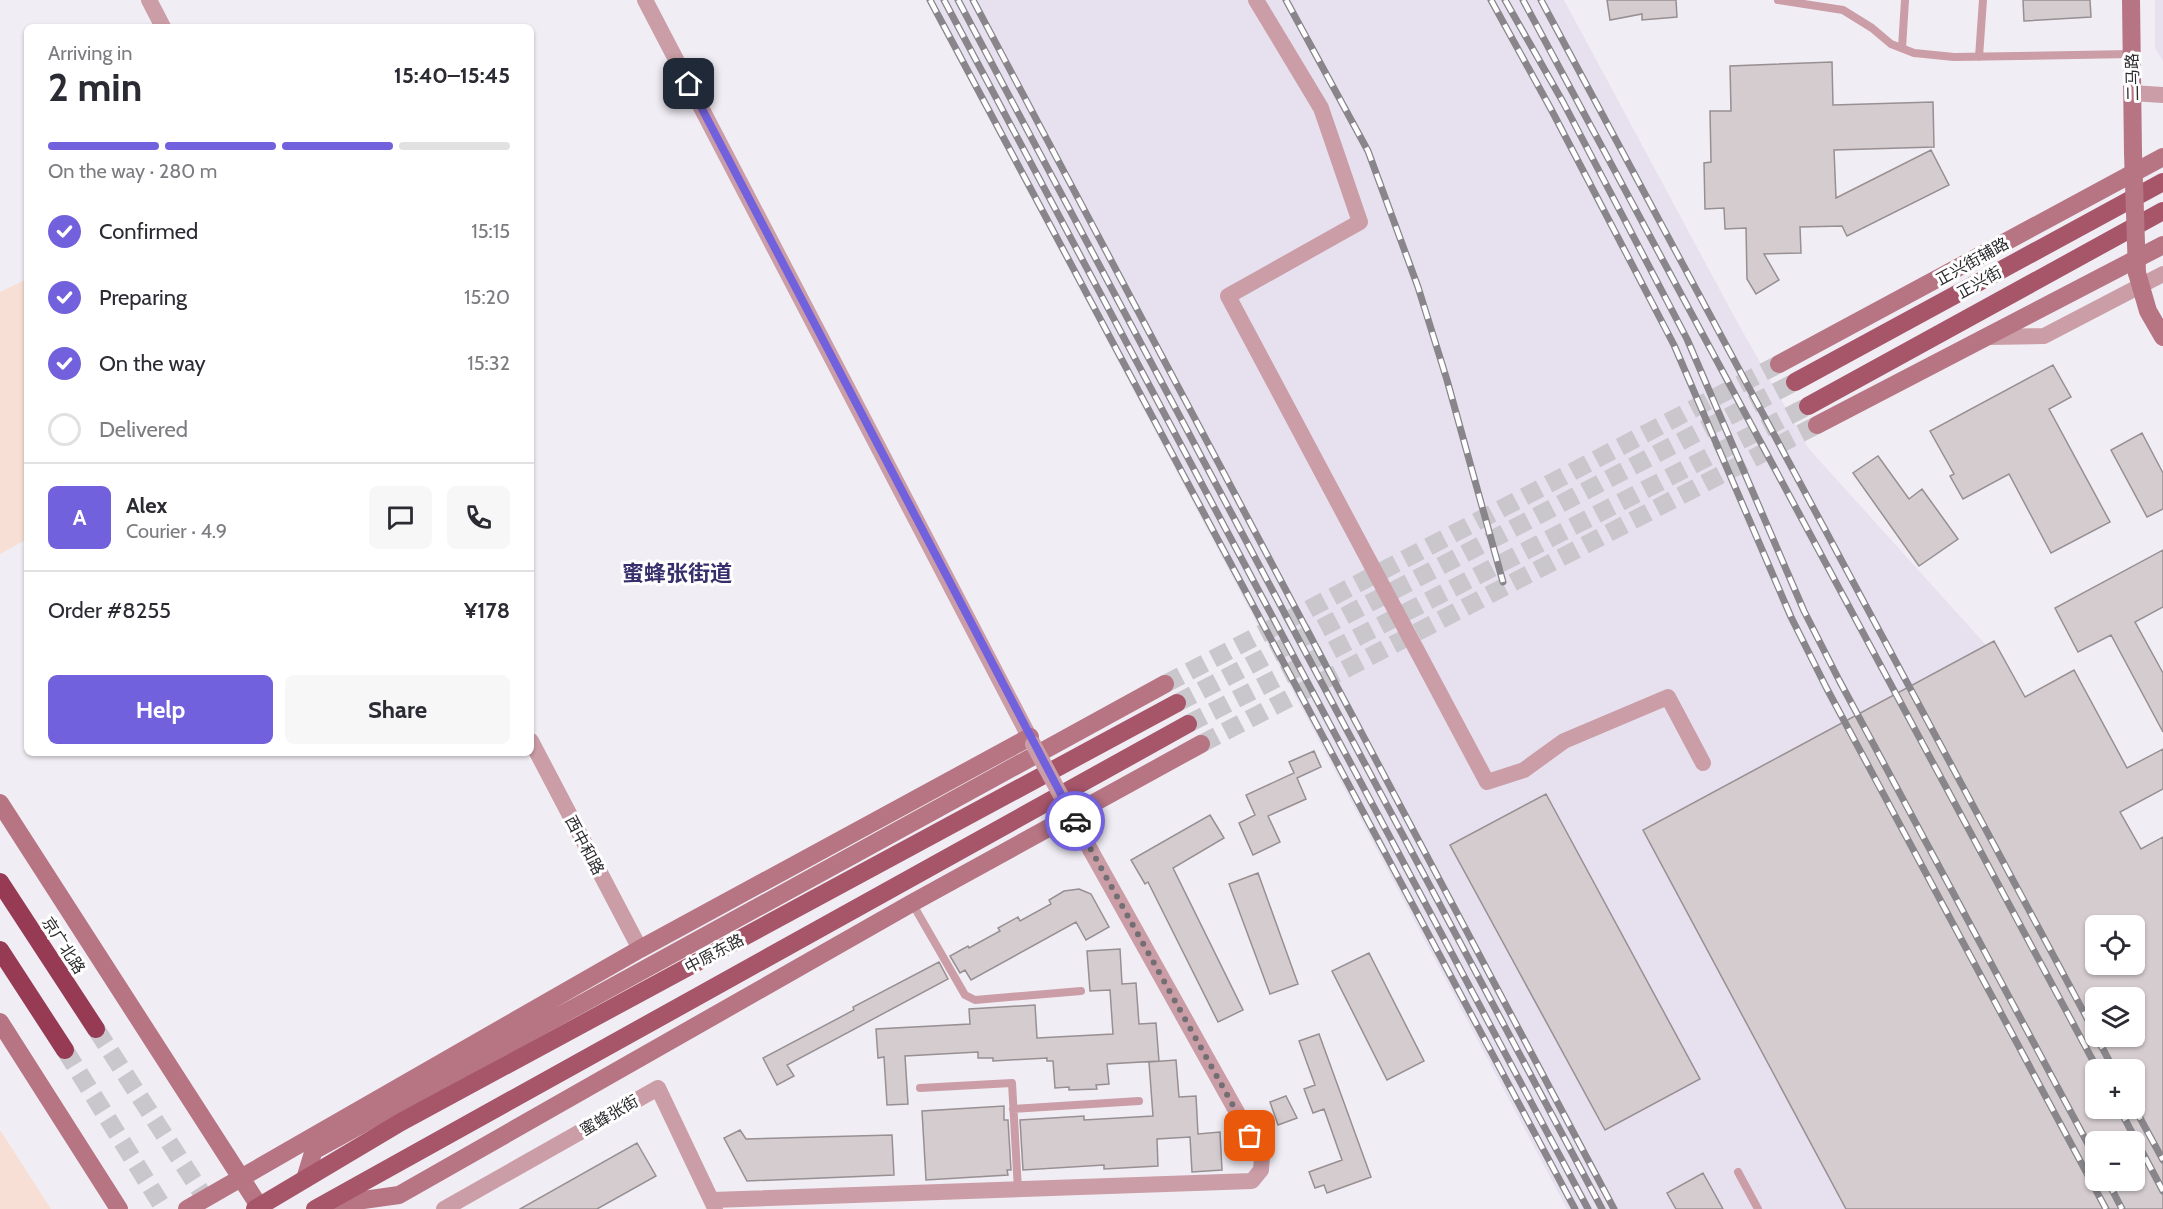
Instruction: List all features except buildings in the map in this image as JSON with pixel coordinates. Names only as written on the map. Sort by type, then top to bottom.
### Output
[{"type":"highway","name":"京广北路","points":[[0,882],[96,1029]]},
{"type":"highway","points":[[0,950],[65,1050]]},
{"type":"main road","name":"正兴街","points":[[1795,382],[2163,182]]},
{"type":"main road","name":"正兴街","points":[[1808,406],[2163,211]]},
{"type":"main road","name":"中原东路","points":[[258,1208],[401,1122],[1177,703]]},
{"type":"main road","name":"中原东路","points":[[318,1208],[1188,724]]},
{"type":"street","points":[[149,0],[161,24]]},
{"type":"street","points":[[645,0],[1031,741],[1262,1157],[1261,1170],[1252,1181],[714,1205]]},
{"type":"street","points":[[1256,0],[1321,108],[1360,222],[1228,296],[1487,782],[1524,770],[1564,741],[1668,697],[1703,763]]},
{"type":"street","name":"二马路","points":[[2131,0],[2133,153],[2139,280]]},
{"type":"street","points":[[2132,93],[2163,94]]},
{"type":"street","name":"正兴街辅路","points":[[1779,364],[2163,157]]},
{"type":"street","points":[[1817,425],[2163,245]]},
{"type":"street","points":[[1987,337],[2044,336],[2139,280],[2163,274]]},
{"type":"street","points":[[2139,280],[2148,311],[2163,337]]},
{"type":"street","points":[[313,1151],[1166,684]]},
{"type":"street","points":[[187,1209],[640,949],[1031,741]]},
{"type":"street","points":[[377,1209],[912,903],[1201,744]]},
{"type":"street","name":"西中和路","points":[[534,747],[640,949]]},
{"type":"street","points":[[0,803],[258,1208]]},
{"type":"street","points":[[0,1022],[119,1209]]},
{"type":"street","name":"蜜蜂张街","points":[[444,1209],[658,1088],[714,1205]]},
{"type":"street","points":[[305,1179],[319,1133]]},
{"type":"street","points":[[318,1208],[399,1195]]},
{"type":"lane","points":[[1778,0],[1843,10],[1872,28],[1891,44],[1914,53],[1979,57],[2132,54]]},
{"type":"lane","points":[[1902,48],[1905,0]]},
{"type":"lane","points":[[1979,57],[1983,0]]},
{"type":"lane","points":[[912,903],[965,995],[975,1000],[1080,991]]},
{"type":"lane","points":[[920,1088],[1012,1083],[1018,1190]]},
{"type":"lane","points":[[1013,1108],[1139,1101]]},
{"type":"lane","points":[[1738,1172],[1758,1209]]},
{"type":"shaded area","points":[[927,0],[1564,0],[1735,318],[1809,449],[2009,668],[2102,829],[2163,890],[2163,1209],[1567,1209]]},
{"type":"shaded area","points":[[2155,0],[2163,0],[2163,61],[2155,48]]},
{"type":"shaded area","points":[[24,280],[24,541],[0,554],[0,292]]},
{"type":"shaded area","points":[[0,1130],[51,1209],[0,1209]]},
{"type":"tunnel","points":[[1165,684],[1779,364]]},
{"type":"tunnel","points":[[1177,703],[1795,382]]},
{"type":"tunnel","points":[[1188,724],[1808,406]]},
{"type":"tunnel","points":[[1201,744],[1817,425]]},
{"type":"tunnel","points":[[96,1029],[212,1209]]},
{"type":"tunnel","points":[[65,1050],[164,1209]]},
{"type":"railway","points":[[930,0],[1575,1209]]},
{"type":"railway","points":[[944,0],[1588,1209]]},
{"type":"railway","points":[[958,0],[1602,1209]]},
{"type":"railway","points":[[973,0],[1614,1209]]},
{"type":"railway","points":[[1286,0],[1368,151],[1418,287],[1447,380],[1503,582]]},
{"type":"railway","points":[[1491,0],[1552,111],[1674,345],[1791,617],[1826,687],[2106,1209]]},
{"type":"railway","points":[[1505,0],[1563,102],[1687,339],[1804,611],[1839,680],[2085,1138]]},
{"type":"railway","points":[[1523,0],[2092,1059]]},
{"type":"railway","points":[[1541,0],[2085,1014]]},
{"type":"railway","points":[[2102,1047],[2108,1059]]},
{"type":"railway","points":[[2125,1119],[2163,1191]]},
{"type":"railway","points":[[2141,1119],[2163,1160]]},
{"type":"railway","points":[[2113,1191],[2122,1209]]},
{"type":"way so far","points":[[1075,821],[1250,1136]]},
{"type":"district","name":"蜜蜂张街道","points":[[677,573]]},
{"type":"route","points":[[689,84],[1075,821]]}]
